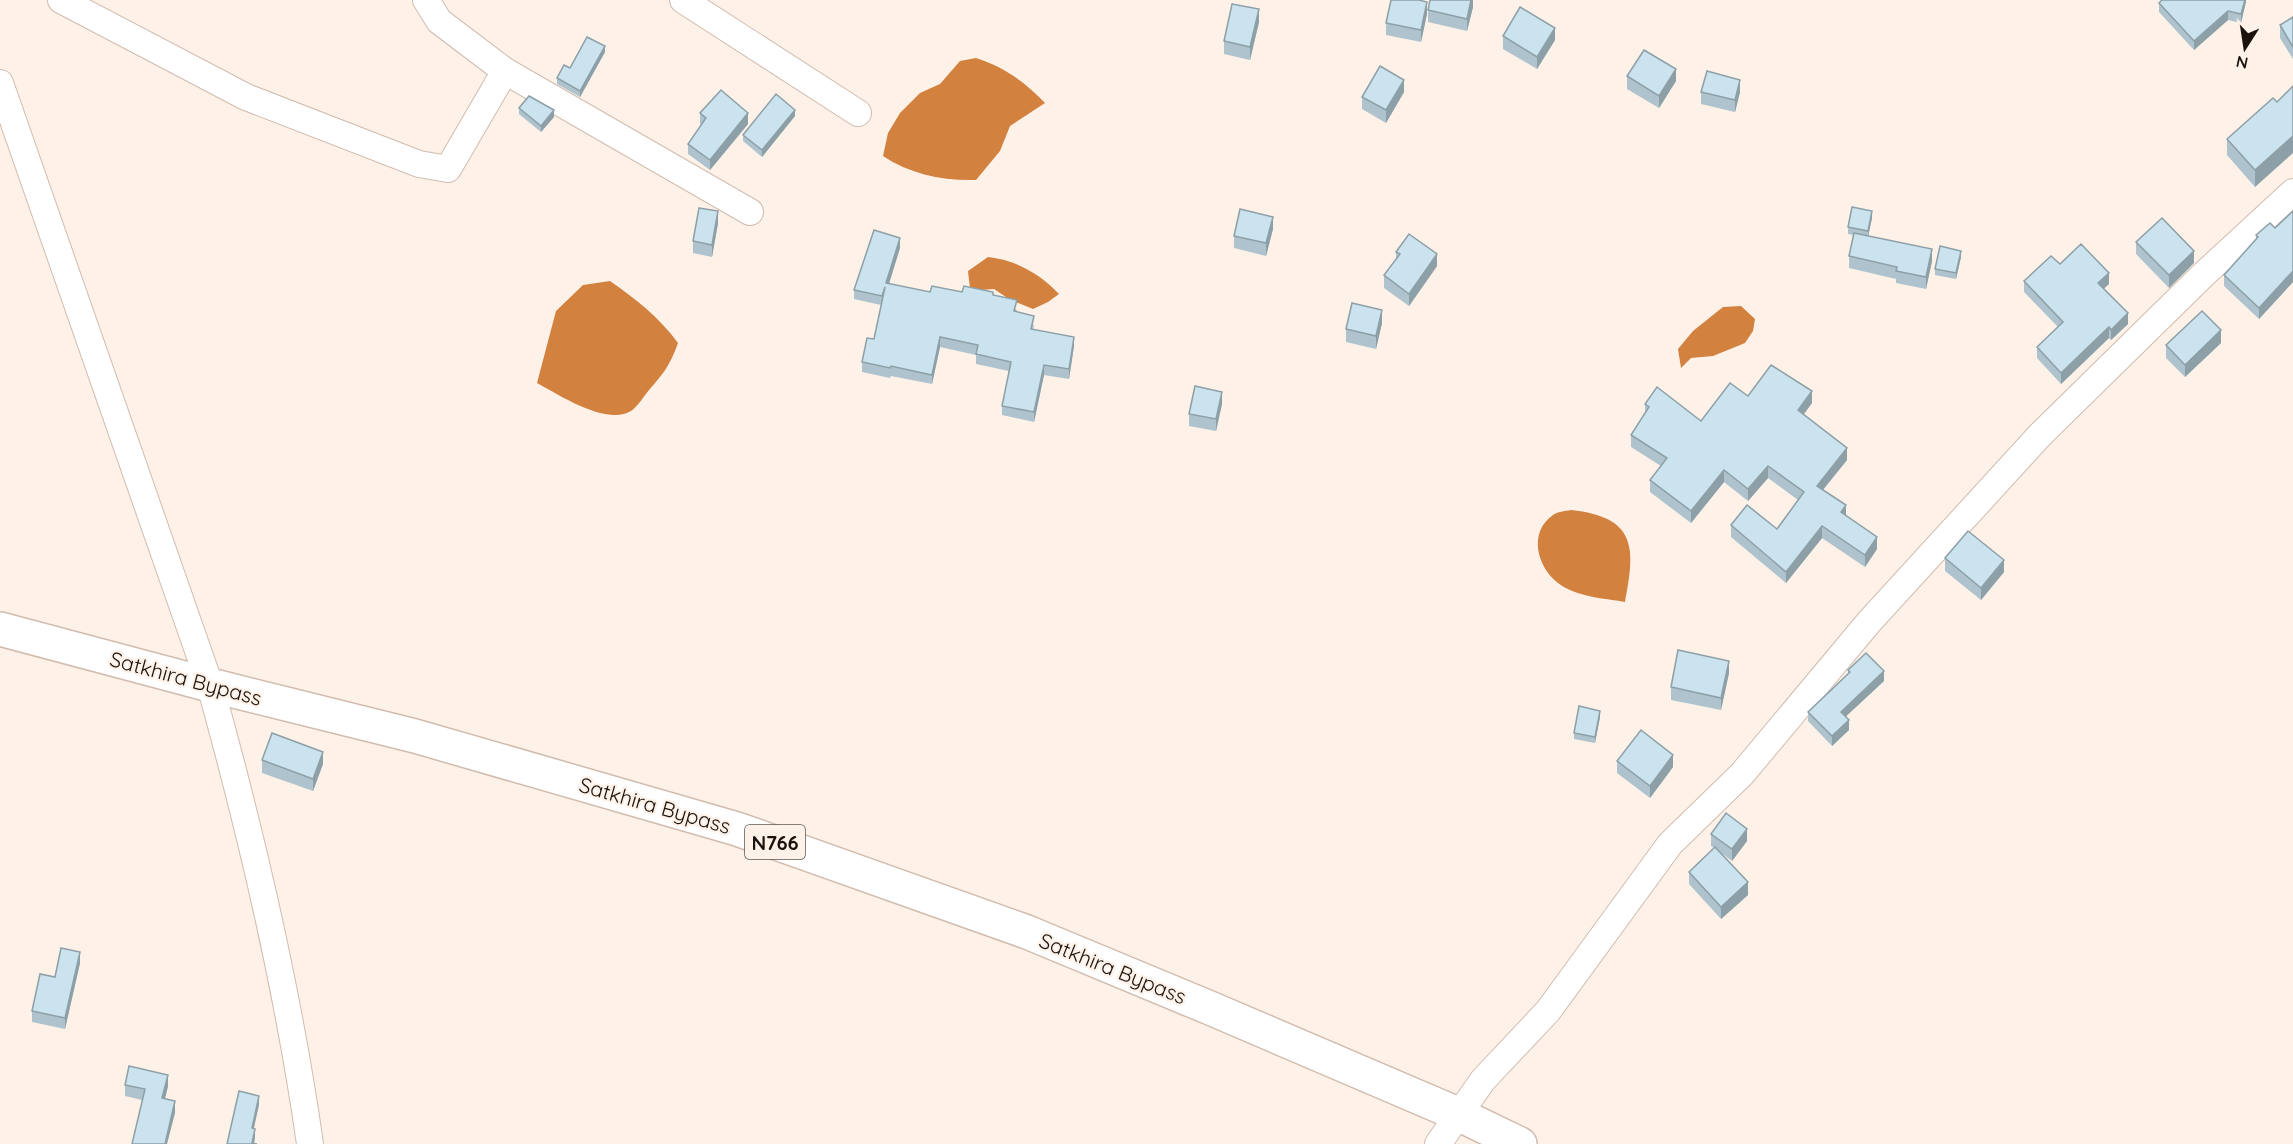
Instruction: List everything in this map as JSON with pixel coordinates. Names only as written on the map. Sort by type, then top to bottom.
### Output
[{"type":"highway","name":"Satkhira Bypass","points":[[0,629],[210,685],[416,736],[737,829],[1028,933],[1460,1115],[1520,1144]]},
{"type":"street","points":[[61,0],[246,96],[419,164],[448,169],[505,71]]},
{"type":"street","points":[[426,0],[439,21],[505,71],[750,212]]},
{"type":"street","points":[[683,0],[858,113]]},
{"type":"street","points":[[0,83],[210,685],[238,784],[288,1011],[310,1144]]},
{"type":"street","points":[[1438,1144],[1483,1080],[1548,1011],[1670,844],[1742,774],[1869,622],[2040,435],[2202,276],[2293,192]]},
{"type":"shaded area","points":[[976,58],[1014,76],[1045,103],[1010,126],[1000,151],[976,180],[927,175],[883,156],[888,133],[900,113],[920,93],[940,84],[960,61]]},
{"type":"shaded area","points":[[988,257],[1008,261],[1027,269],[1059,294],[1033,309],[1009,299],[994,289],[970,288],[968,271]]},
{"type":"shaded area","points":[[610,281],[647,309],[678,343],[659,379],[634,409],[621,415],[609,415],[583,407],[537,383],[556,311],[583,285]]},
{"type":"shaded area","points":[[1741,306],[1755,319],[1753,331],[1745,343],[1713,356],[1691,358],[1681,368],[1678,349],[1693,331],[1723,307]]},
{"type":"shaded area","points":[[1571,510],[1608,520],[1620,528],[1626,538],[1630,551],[1630,565],[1625,602],[1590,596],[1565,588],[1545,568],[1538,549],[1540,531],[1553,515]]},
{"type":"building","points":[[1391,0],[1427,2],[1421,30],[1386,23]]},
{"type":"building","points":[[1430,0],[1471,0],[1467,19],[1428,10]]},
{"type":"building","points":[[2162,0],[2245,0],[2241,14],[2228,11],[2194,41],[2159,3]]},
{"type":"building","points":[[1232,4],[1259,9],[1250,47],[1224,41]]},
{"type":"building","points":[[1520,7],[1555,28],[1537,57],[1503,36]]},
{"type":"building","points":[[2293,17],[2293,47],[2280,25]]},
{"type":"building","points":[[587,37],[605,46],[580,91],[557,78],[564,65],[570,68]]},
{"type":"building","points":[[1644,50],[1676,69],[1659,96],[1627,76]]},
{"type":"building","points":[[1380,66],[1404,80],[1386,110],[1362,97]]},
{"type":"building","points":[[1707,71],[1740,80],[1735,100],[1701,92]]},
{"type":"building","points":[[2293,86],[2293,136],[2255,170],[2227,139],[2273,98],[2277,102]]},
{"type":"building","points":[[721,90],[748,113],[710,160],[688,144],[706,118],[700,113]]},
{"type":"building","points":[[776,94],[795,110],[762,150],[743,135]]},
{"type":"building","points":[[529,96],[554,110],[541,126],[519,108]]},
{"type":"building","points":[[1852,207],[1872,211],[1868,231],[1848,227]]},
{"type":"building","points":[[699,208],[718,211],[712,245],[693,241]]},
{"type":"building","points":[[1240,209],[1273,217],[1266,243],[1234,236]]},
{"type":"building","points":[[2293,211],[2293,271],[2259,308],[2224,275],[2258,237],[2256,235],[2270,223],[2275,228]]},
{"type":"building","points":[[2162,218],[2194,251],[2169,275],[2136,242]]},
{"type":"building","points":[[874,230],[900,238],[886,283],[930,292],[932,286],[962,292],[964,286],[993,292],[993,295],[1017,300],[1014,311],[1034,316],[1031,329],[1074,337],[1069,369],[1044,365],[1034,412],[1002,406],[1011,362],[976,354],[978,345],[940,337],[932,375],[862,362],[867,338],[874,339],[885,287],[882,296],[854,290]]},
{"type":"building","points":[[1854,233],[1932,249],[1926,277],[1896,271],[1897,267],[1849,256]]},
{"type":"building","points":[[1409,234],[1437,254],[1409,294],[1384,275],[1400,254],[1396,252]]},
{"type":"building","points":[[2081,244],[2109,273],[2098,283],[2128,313],[2111,330],[2109,327],[2061,373],[2037,347],[2063,322],[2024,281],[2051,256],[2060,264]]},
{"type":"building","points":[[1940,246],[1961,251],[1956,273],[1935,269]]},
{"type":"building","points":[[1352,303],[1382,310],[1376,336],[1346,329]]},
{"type":"building","points":[[2202,311],[2221,330],[2185,365],[2166,345]]},
{"type":"building","points":[[1771,365],[1812,391],[1798,410],[1847,448],[1817,486],[1846,505],[1841,512],[1877,537],[1865,555],[1822,526],[1786,572],[1731,525],[1747,505],[1777,529],[1804,492],[1768,466],[1748,489],[1724,470],[1691,511],[1650,480],[1667,458],[1631,435],[1649,407],[1645,404],[1657,387],[1701,421],[1730,383],[1748,396]]},
{"type":"building","points":[[1195,386],[1222,392],[1216,419],[1189,414]]},
{"type":"building","points":[[1968,531],[2004,560],[1981,588],[1945,558]]},
{"type":"building","points":[[1678,650],[1729,661],[1721,698],[1671,687]]},
{"type":"building","points":[[1866,653],[1884,671],[1841,712],[1849,720],[1832,736],[1808,712],[1850,672],[1848,670]]},
{"type":"building","points":[[1579,706],[1600,711],[1595,737],[1574,733]]},
{"type":"building","points":[[1641,730],[1673,755],[1650,786],[1617,761]]},
{"type":"building","points":[[272,733],[323,752],[313,779],[262,760]]},
{"type":"building","points":[[1726,813],[1747,829],[1732,849],[1711,834]]},
{"type":"building","points":[[1715,847],[1748,882],[1721,907],[1689,872]]},
{"type":"building","points":[[61,948],[80,952],[65,1018],[32,1011],[40,974],[55,977]]},
{"type":"building","points":[[129,1066],[168,1075],[162,1098],[175,1101],[165,1144],[132,1144],[145,1089],[125,1085]]},
{"type":"building","points":[[239,1091],[259,1096],[252,1128],[255,1129],[252,1143],[257,1144],[227,1144]]}]
